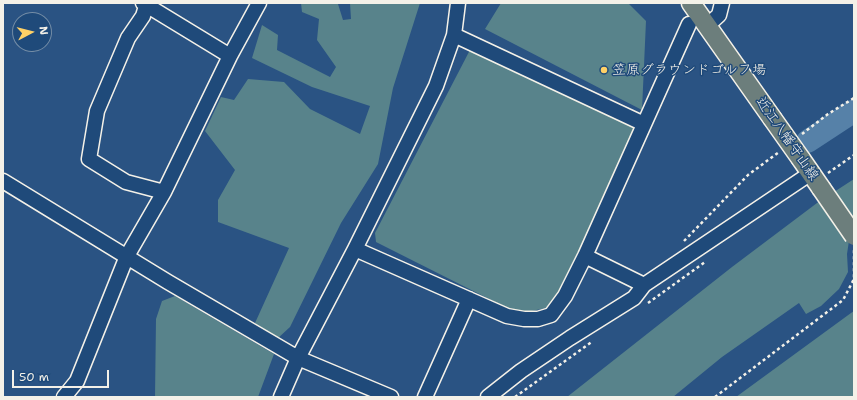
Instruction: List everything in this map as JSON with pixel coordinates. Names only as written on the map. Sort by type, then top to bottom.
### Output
[{"type":"main road","name":"近江八幡守山線","points":[[691,3],[854,236]]},
{"type":"street","points":[[64,397],[77,381],[127,256],[164,192],[230,56],[259,3]]},
{"type":"street","points":[[281,397],[298,358],[355,250],[436,86],[454,35],[458,3]]},
{"type":"street","points":[[707,26],[719,14],[722,3]]},
{"type":"street","points":[[164,192],[126,182],[89,159],[97,111],[128,38],[142,16],[145,4],[230,56]]},
{"type":"street","points":[[355,250],[507,316],[524,320],[538,319],[551,315],[565,296],[585,256],[689,24]]},
{"type":"street","points":[[454,35],[644,124]]},
{"type":"street","points":[[488,397],[521,371],[634,298],[644,285],[812,175]]},
{"type":"street","points":[[3,181],[168,282],[298,358],[391,397]]},
{"type":"street","points":[[585,256],[644,285]]},
{"type":"street","points":[[425,397],[469,300]]},
{"type":"path","points":[[798,138],[828,114],[854,98]]},
{"type":"path","points":[[680,245],[748,175],[779,152]]},
{"type":"path","points":[[812,175],[854,155]]},
{"type":"path","points":[[715,397],[843,300],[854,279],[854,248]]},
{"type":"path","points":[[643,306],[706,261]]},
{"type":"path","points":[[515,397],[597,338]]},
{"type":"green space","points":[[301,3],[336,3],[338,4],[343,20],[351,19],[350,3],[420,3],[393,88],[378,164],[341,223],[290,327],[277,339],[255,323],[289,248],[218,222],[218,200],[235,170],[205,131],[221,97],[234,100],[248,79],[284,82],[310,109],[360,134],[370,106],[312,87],[252,58],[262,25],[278,35],[277,50],[330,77],[336,67],[317,40],[319,19],[302,12]]},
{"type":"green space","name":"笠原グラウンドゴルフ場","points":[[501,3],[628,3],[646,21],[642,110],[485,29]]},
{"type":"green space","points":[[471,48],[633,122],[635,129],[559,297],[546,308],[527,312],[509,309],[376,242],[375,233]]},
{"type":"green space","points":[[854,179],[854,208],[847,254],[848,272],[839,289],[821,306],[806,314],[799,303],[722,357],[673,397],[567,397],[732,267],[817,203]]},
{"type":"green space","points":[[175,296],[274,354],[258,397],[155,397],[156,319],[162,301]]},
{"type":"green space","points":[[854,311],[854,397],[736,397],[851,313]]},
{"type":"waterway","points":[[808,141],[854,111]]},
{"type":"place","name":"笠原グラウンドゴルフ場","points":[[604,70]]}]
